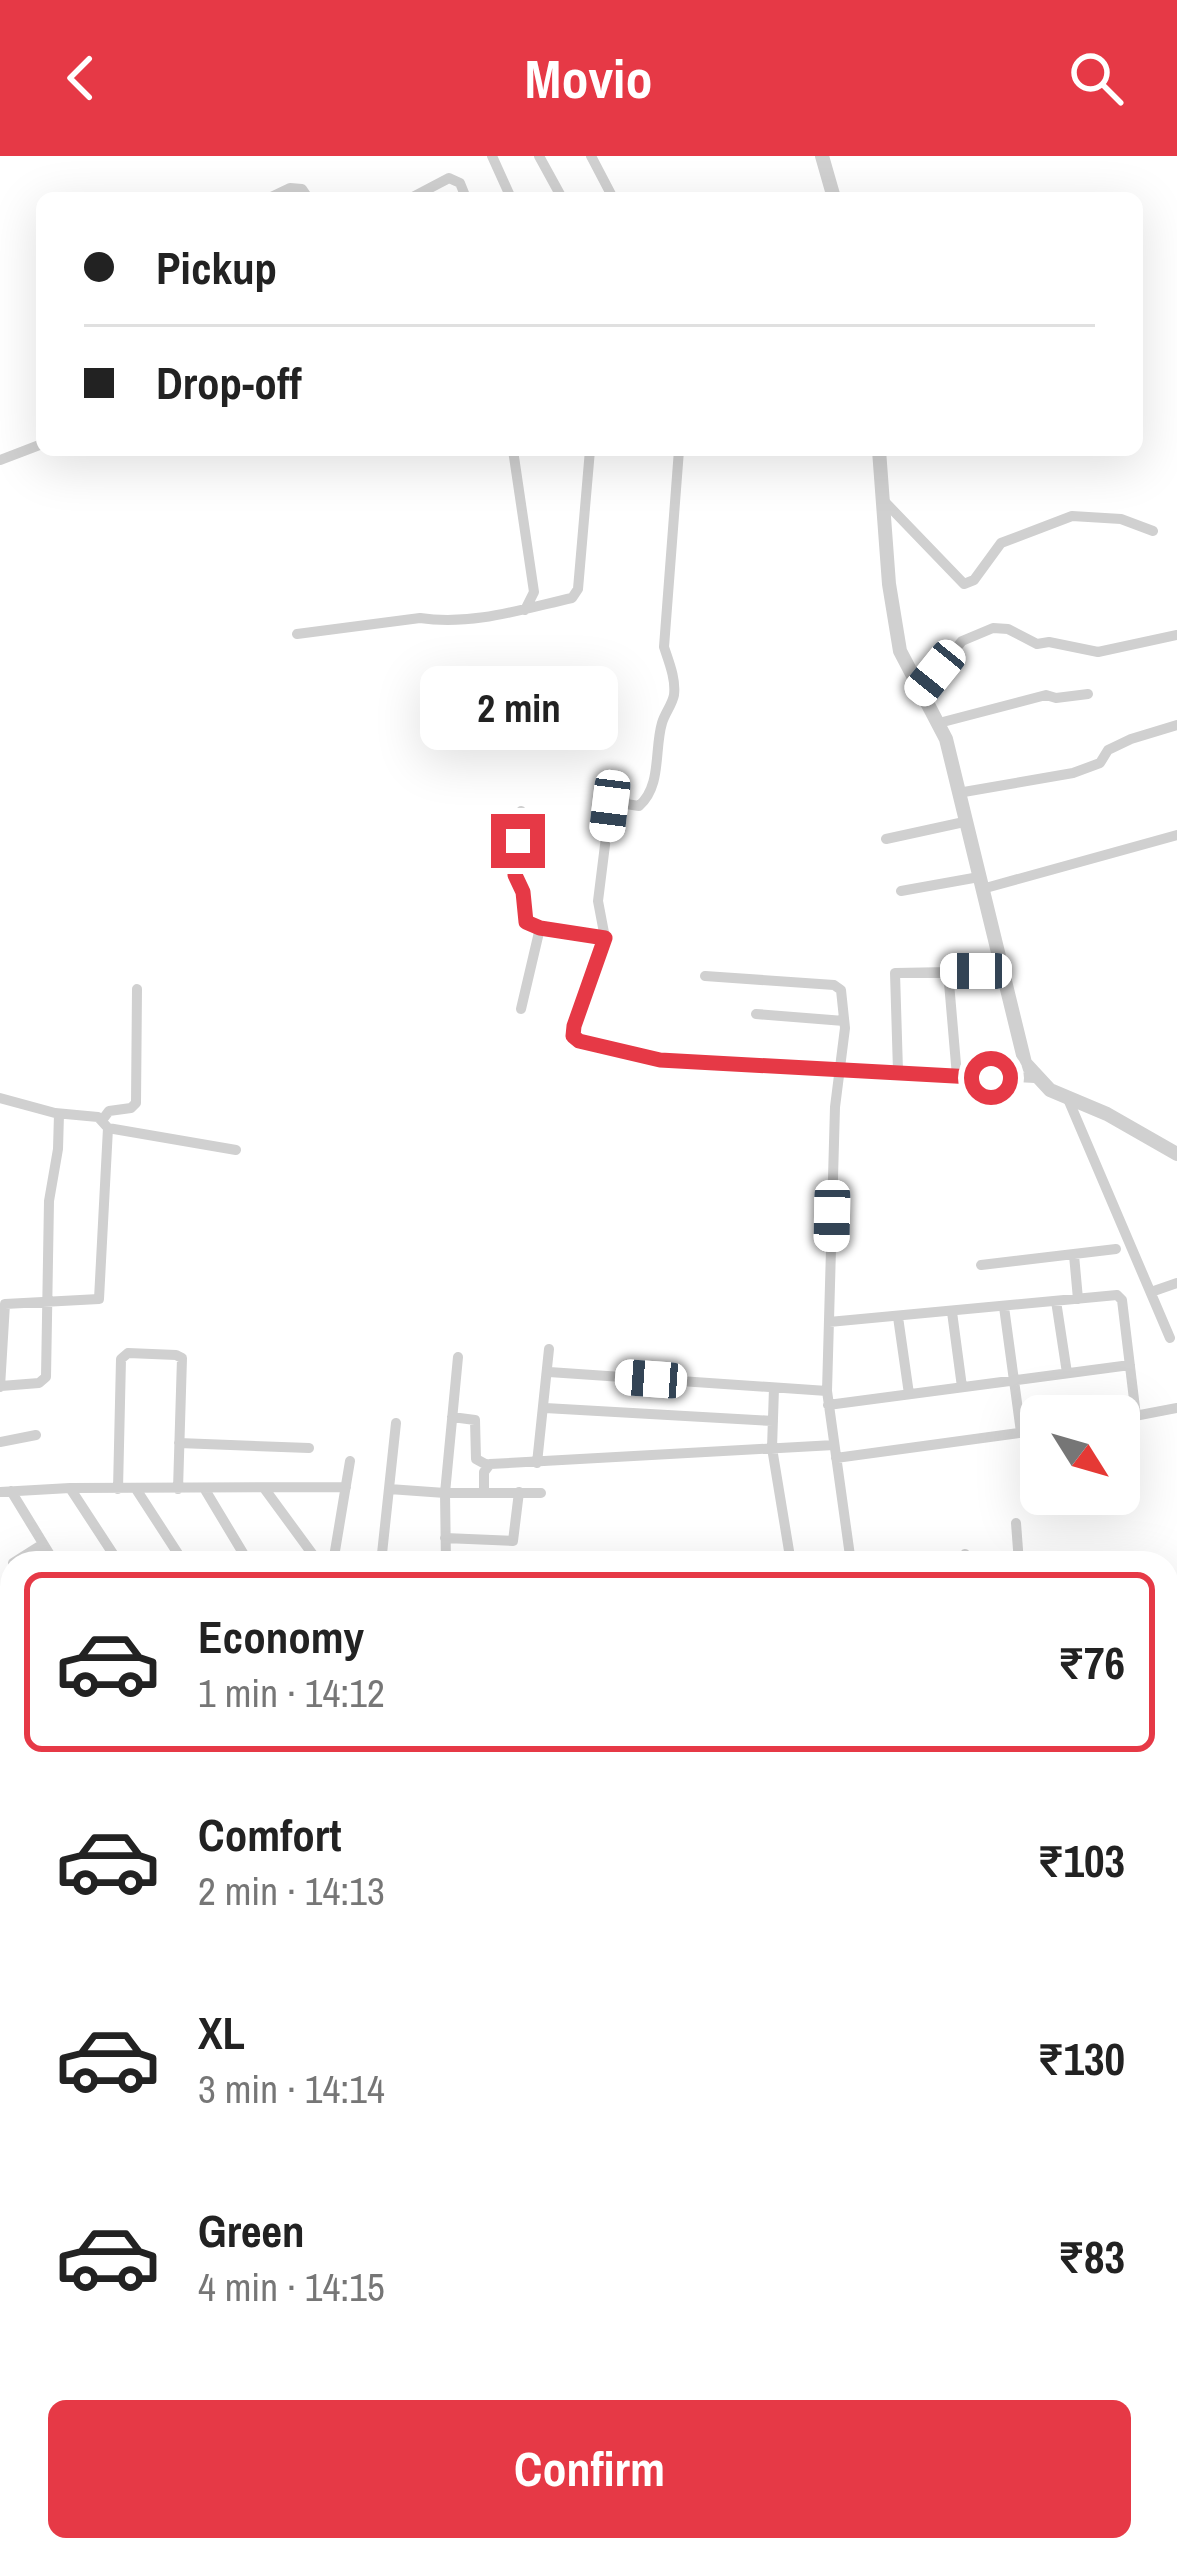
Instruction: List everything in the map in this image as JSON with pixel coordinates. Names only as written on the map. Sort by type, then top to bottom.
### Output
[{"type":"street","points":[[492,156],[508,192]]},
{"type":"street","points":[[539,156],[559,192]]},
{"type":"street","points":[[591,156],[610,192]]},
{"type":"street","points":[[822,156],[832,192]]},
{"type":"street","points":[[422,192],[449,178],[460,183],[464,192]]},
{"type":"street","points":[[0,460],[36,446]]},
{"type":"street","points":[[514,456],[534,592],[523,611]]},
{"type":"street","points":[[297,634],[523,611],[572,598],[578,590],[589,456]]},
{"type":"street","points":[[679,456],[664,643],[674,695],[661,727],[654,781],[646,799],[638,806],[614,802],[610,806],[598,901],[605,938],[573,1036],[660,1060],[1035,1078]]},
{"type":"street","points":[[880,456],[896,630],[908,671],[939,723],[1025,1063],[1035,1078],[1068,1099],[1125,1123],[1177,1154]]},
{"type":"street","points":[[884,501],[964,584],[974,580],[1004,541],[1072,516],[1121,519],[1153,531]]},
{"type":"street","points":[[920,692],[962,641],[993,628],[1008,629],[1037,644],[1049,641],[1092,652],[1177,635]]},
{"type":"street","points":[[939,723],[1046,695],[1088,694]]},
{"type":"street","points":[[958,793],[1072,773],[1097,765],[1108,749],[1177,725]]},
{"type":"street","points":[[521,811],[515,878],[523,892],[524,920],[540,928],[605,938]]},
{"type":"street","points":[[886,839],[964,822]]},
{"type":"street","points":[[902,891],[980,883],[1177,835]]},
{"type":"street","points":[[520,1009],[540,928]]},
{"type":"street","points":[[948,971],[957,1076]]},
{"type":"street","points":[[898,1071],[894,975],[1004,971]]},
{"type":"street","points":[[705,976],[834,985],[841,990],[844,1021],[826,1391],[849,1551]]},
{"type":"street","points":[[59,1114],[49,1201],[46,1302],[46,1377],[39,1383],[0,1386],[3,1307],[8,1302],[46,1302],[99,1299],[105,1124],[110,1111],[136,1103],[136,989]]},
{"type":"street","points":[[756,1014],[844,1021]]},
{"type":"street","points":[[0,1098],[236,1150]]},
{"type":"street","points":[[1068,1099],[1170,1339]]},
{"type":"street","points":[[981,1265],[1115,1250]]},
{"type":"street","points":[[1074,1255],[1078,1299]]},
{"type":"street","points":[[1150,1292],[1177,1283]]},
{"type":"street","points":[[829,1322],[1114,1294],[1121,1298],[1134,1395]]},
{"type":"street","points":[[1056,1301],[1067,1373]]},
{"type":"street","points":[[1004,1307],[1020,1425]]},
{"type":"street","points":[[952,1312],[962,1387]]},
{"type":"street","points":[[898,1317],[909,1394]]},
{"type":"street","points":[[537,1463],[549,1349]]},
{"type":"street","points":[[118,1489],[121,1359],[125,1353],[182,1358],[178,1489]]},
{"type":"street","points":[[446,1551],[445,1492],[458,1357]]},
{"type":"street","points":[[828,1405],[1130,1365]]},
{"type":"street","points":[[549,1372],[826,1391]]},
{"type":"street","points":[[774,1388],[772,1448],[789,1551]]},
{"type":"street","points":[[545,1408],[773,1421]]},
{"type":"street","points":[[1140,1415],[1177,1408]]},
{"type":"street","points":[[452,1417],[475,1420],[476,1459],[487,1465],[772,1448],[835,1452],[1020,1432]]},
{"type":"street","points":[[381,1551],[396,1423]]},
{"type":"street","points":[[0,1442],[37,1435]]},
{"type":"street","points":[[179,1443],[309,1448]]},
{"type":"street","points":[[335,1551],[350,1461]]},
{"type":"street","points":[[484,1492],[487,1465]]},
{"type":"street","points":[[6,1492],[346,1487]]},
{"type":"street","points":[[70,1488],[111,1551]]},
{"type":"street","points":[[204,1488],[243,1551]]},
{"type":"street","points":[[264,1488],[310,1551]]},
{"type":"street","points":[[389,1489],[541,1492]]},
{"type":"street","points":[[136,1490],[172,1551]]},
{"type":"street","points":[[6,1492],[47,1551]]},
{"type":"street","points":[[445,1538],[513,1540],[519,1492]]},
{"type":"street","points":[[1016,1523],[1018,1551]]},
{"type":"street","points":[[32,1551],[43,1544]]},
{"type":"route","points":[[518,841],[515,875],[523,892],[526,922],[605,938],[574,1026],[573,1036],[579,1041],[660,1060],[991,1078]]}]
